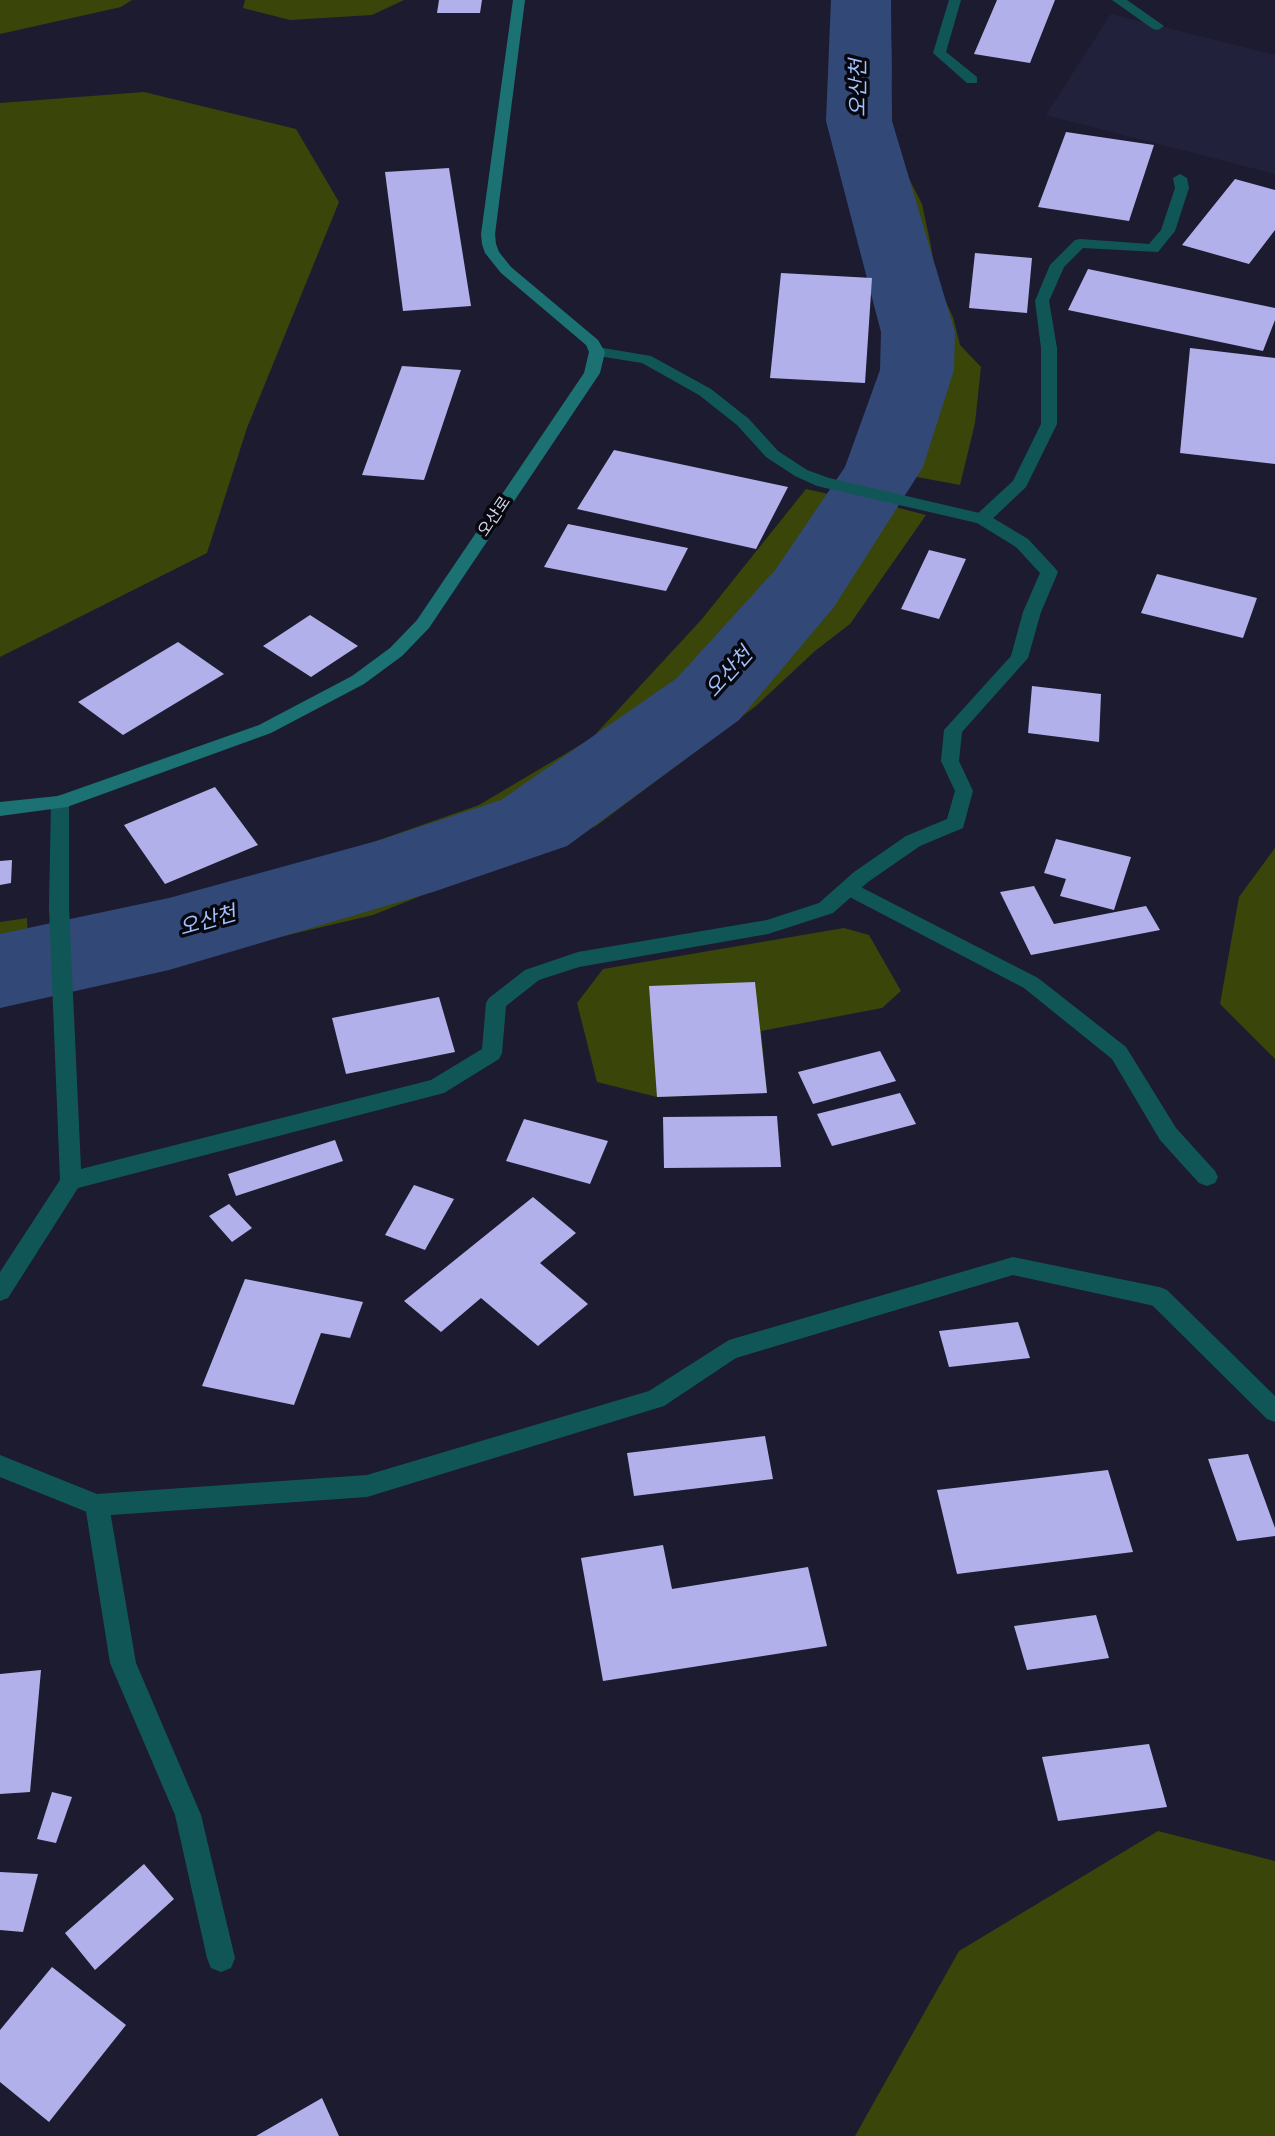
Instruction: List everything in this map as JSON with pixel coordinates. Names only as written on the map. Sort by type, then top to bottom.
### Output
[{"type":"street","points":[[71,1181],[437,1087],[492,1053],[496,1003],[532,975],[578,960],[768,927],[826,908],[913,841],[956,823],[964,791],[950,761],[953,730],[1019,658],[1032,612],[1049,572],[1022,543],[982,519],[823,482],[801,473],[772,454],[743,422],[705,392],[646,359],[597,352],[586,334],[497,261],[489,244],[488,234],[519,0]]},
{"type":"street","points":[[955,0],[939,53],[972,80]]},
{"type":"street","points":[[1118,0],[1158,26]]},
{"type":"street","points":[[982,519],[1020,483],[1049,424],[1049,348],[1042,301],[1057,265],[1080,243],[1153,249],[1168,231],[1182,188],[1180,178]]},
{"type":"street","name":"오산로","points":[[0,809],[60,802],[265,729],[358,680],[396,652],[423,624],[585,384],[592,373],[597,352]]},
{"type":"street","points":[[0,1291],[71,1181],[59,907],[60,802]]},
{"type":"street","points":[[849,888],[1031,983],[1119,1053],[1168,1134],[1207,1177]]},
{"type":"street","points":[[0,1466],[97,1504],[367,1486],[656,1399],[729,1350],[1013,1266],[1159,1297],[1275,1412]]},
{"type":"street","points":[[97,1504],[122,1663],[188,1815],[221,1958]]},
{"type":"shaded area","points":[[1111,14],[1275,55],[1275,174],[1046,115]]},
{"type":"green space","points":[[0,0],[132,0],[121,7],[0,34]]},
{"type":"green space","points":[[245,0],[404,0],[372,15],[290,20],[243,8]]},
{"type":"green space","points":[[842,0],[858,0],[854,120],[912,333],[910,371],[877,468],[854,466],[879,425],[895,373],[895,324],[890,288],[846,134],[839,75]]},
{"type":"green space","points":[[868,0],[890,0],[892,70],[889,118],[895,151],[922,204],[936,282],[953,317],[960,345],[981,367],[975,423],[960,485],[890,472],[915,418],[924,376],[926,331],[910,285],[866,120]]},
{"type":"green space","points":[[144,92],[296,129],[339,202],[247,428],[207,553],[0,657],[0,103]]},
{"type":"green space","points":[[806,489],[856,500],[799,587],[704,696],[530,820],[85,946],[84,923],[245,887],[479,805],[592,738],[702,619]]},
{"type":"green space","points":[[872,501],[926,515],[850,624],[815,651],[756,706],[596,826],[373,915],[89,982],[85,958],[161,941],[535,827],[712,702],[812,589]]},
{"type":"green space","points":[[1275,848],[1275,1059],[1220,1004],[1239,897]]},
{"type":"green space","points":[[27,918],[29,959],[0,965],[0,922]]},
{"type":"green space","points":[[844,928],[869,935],[901,991],[882,1008],[761,1031],[767,1093],[657,1097],[597,1082],[577,1003],[603,969]]},
{"type":"green space","points":[[27,968],[30,983],[0,991],[0,975]]},
{"type":"green space","points":[[1158,1831],[1275,1861],[1275,2136],[855,2136],[959,1951]]},
{"type":"building","points":[[439,0],[482,0],[480,13],[437,13]]},
{"type":"building","points":[[997,0],[1055,0],[1030,63],[974,54]]},
{"type":"building","points":[[1066,132],[1154,145],[1129,221],[1038,207]]},
{"type":"building","points":[[449,168],[471,306],[403,311],[385,172]]},
{"type":"building","points":[[1235,179],[1275,190],[1275,230],[1249,264],[1182,245]]},
{"type":"building","points":[[975,253],[1032,258],[1027,313],[969,308]]},
{"type":"building","points":[[1088,269],[1275,308],[1275,320],[1263,351],[1068,310]]},
{"type":"building","points":[[781,273],[872,278],[865,383],[770,378]]},
{"type":"building","points":[[1190,348],[1275,358],[1275,464],[1180,453]]},
{"type":"building","points":[[402,366],[461,370],[424,480],[362,475]]},
{"type":"building","points":[[614,450],[788,487],[756,549],[577,509]]},
{"type":"building","points":[[568,524],[688,548],[666,591],[544,567]]},
{"type":"building","points":[[929,550],[966,559],[939,619],[901,609]]},
{"type":"building","points":[[1157,574],[1257,598],[1243,638],[1141,613]]},
{"type":"building","points":[[310,615],[358,646],[311,677],[263,646]]},
{"type":"building","points":[[178,642],[224,674],[123,735],[78,702]]},
{"type":"building","points":[[1032,686],[1101,694],[1099,742],[1028,733]]},
{"type":"building","points":[[215,787],[258,845],[165,884],[124,825]]},
{"type":"building","points":[[1056,839],[1131,857],[1114,910],[1060,896],[1066,879],[1044,873]]},
{"type":"building","points":[[12,860],[11,883],[0,885],[0,861]]},
{"type":"building","points":[[1034,886],[1054,924],[1146,906],[1160,930],[1031,955],[1000,892]]},
{"type":"building","points":[[755,982],[767,1093],[657,1097],[649,986]]},
{"type":"building","points":[[439,997],[455,1052],[346,1074],[332,1018]]},
{"type":"building","points":[[880,1051],[896,1081],[813,1104],[798,1072]]},
{"type":"building","points":[[900,1093],[916,1124],[832,1146],[817,1114]]},
{"type":"building","points":[[777,1116],[781,1167],[664,1168],[663,1117]]},
{"type":"building","points":[[524,1119],[608,1141],[590,1184],[506,1161]]},
{"type":"building","points":[[335,1140],[343,1161],[236,1196],[228,1174]]},
{"type":"building","points":[[414,1185],[454,1199],[425,1250],[385,1235]]},
{"type":"building","points":[[533,1197],[576,1233],[540,1263],[588,1304],[538,1346],[481,1298],[441,1332],[404,1301]]},
{"type":"building","points":[[229,1204],[252,1228],[232,1242],[209,1216]]},
{"type":"building","points":[[245,1279],[363,1302],[350,1338],[321,1333],[294,1405],[202,1386]]},
{"type":"building","points":[[1018,1322],[1030,1358],[949,1367],[939,1331]]},
{"type":"building","points":[[765,1436],[773,1479],[634,1496],[627,1453]]},
{"type":"building","points":[[1248,1454],[1275,1528],[1275,1536],[1237,1541],[1208,1459]]},
{"type":"building","points":[[1108,1470],[1133,1552],[957,1574],[937,1490]]},
{"type":"building","points":[[663,1545],[672,1589],[808,1567],[827,1646],[603,1681],[581,1558]]},
{"type":"building","points":[[1096,1615],[1109,1658],[1027,1670],[1014,1626]]},
{"type":"building","points":[[41,1670],[30,1792],[0,1794],[0,1674]]},
{"type":"building","points":[[1149,1744],[1167,1807],[1058,1821],[1042,1757]]},
{"type":"building","points":[[52,1792],[72,1797],[56,1843],[37,1839]]},
{"type":"building","points":[[144,1864],[174,1899],[95,1970],[65,1933]]},
{"type":"building","points":[[0,1872],[38,1874],[23,1932],[0,1930]]},
{"type":"building","points":[[52,1967],[126,2025],[49,2122],[0,2082],[0,2030]]},
{"type":"building","points":[[322,2098],[339,2136],[256,2136]]},
{"type":"waterway","name":"오산천","points":[[0,971],[169,934],[400,868],[534,823],[708,699],[805,588],[884,467],[917,370],[918,332],[859,121],[861,0]]}]
